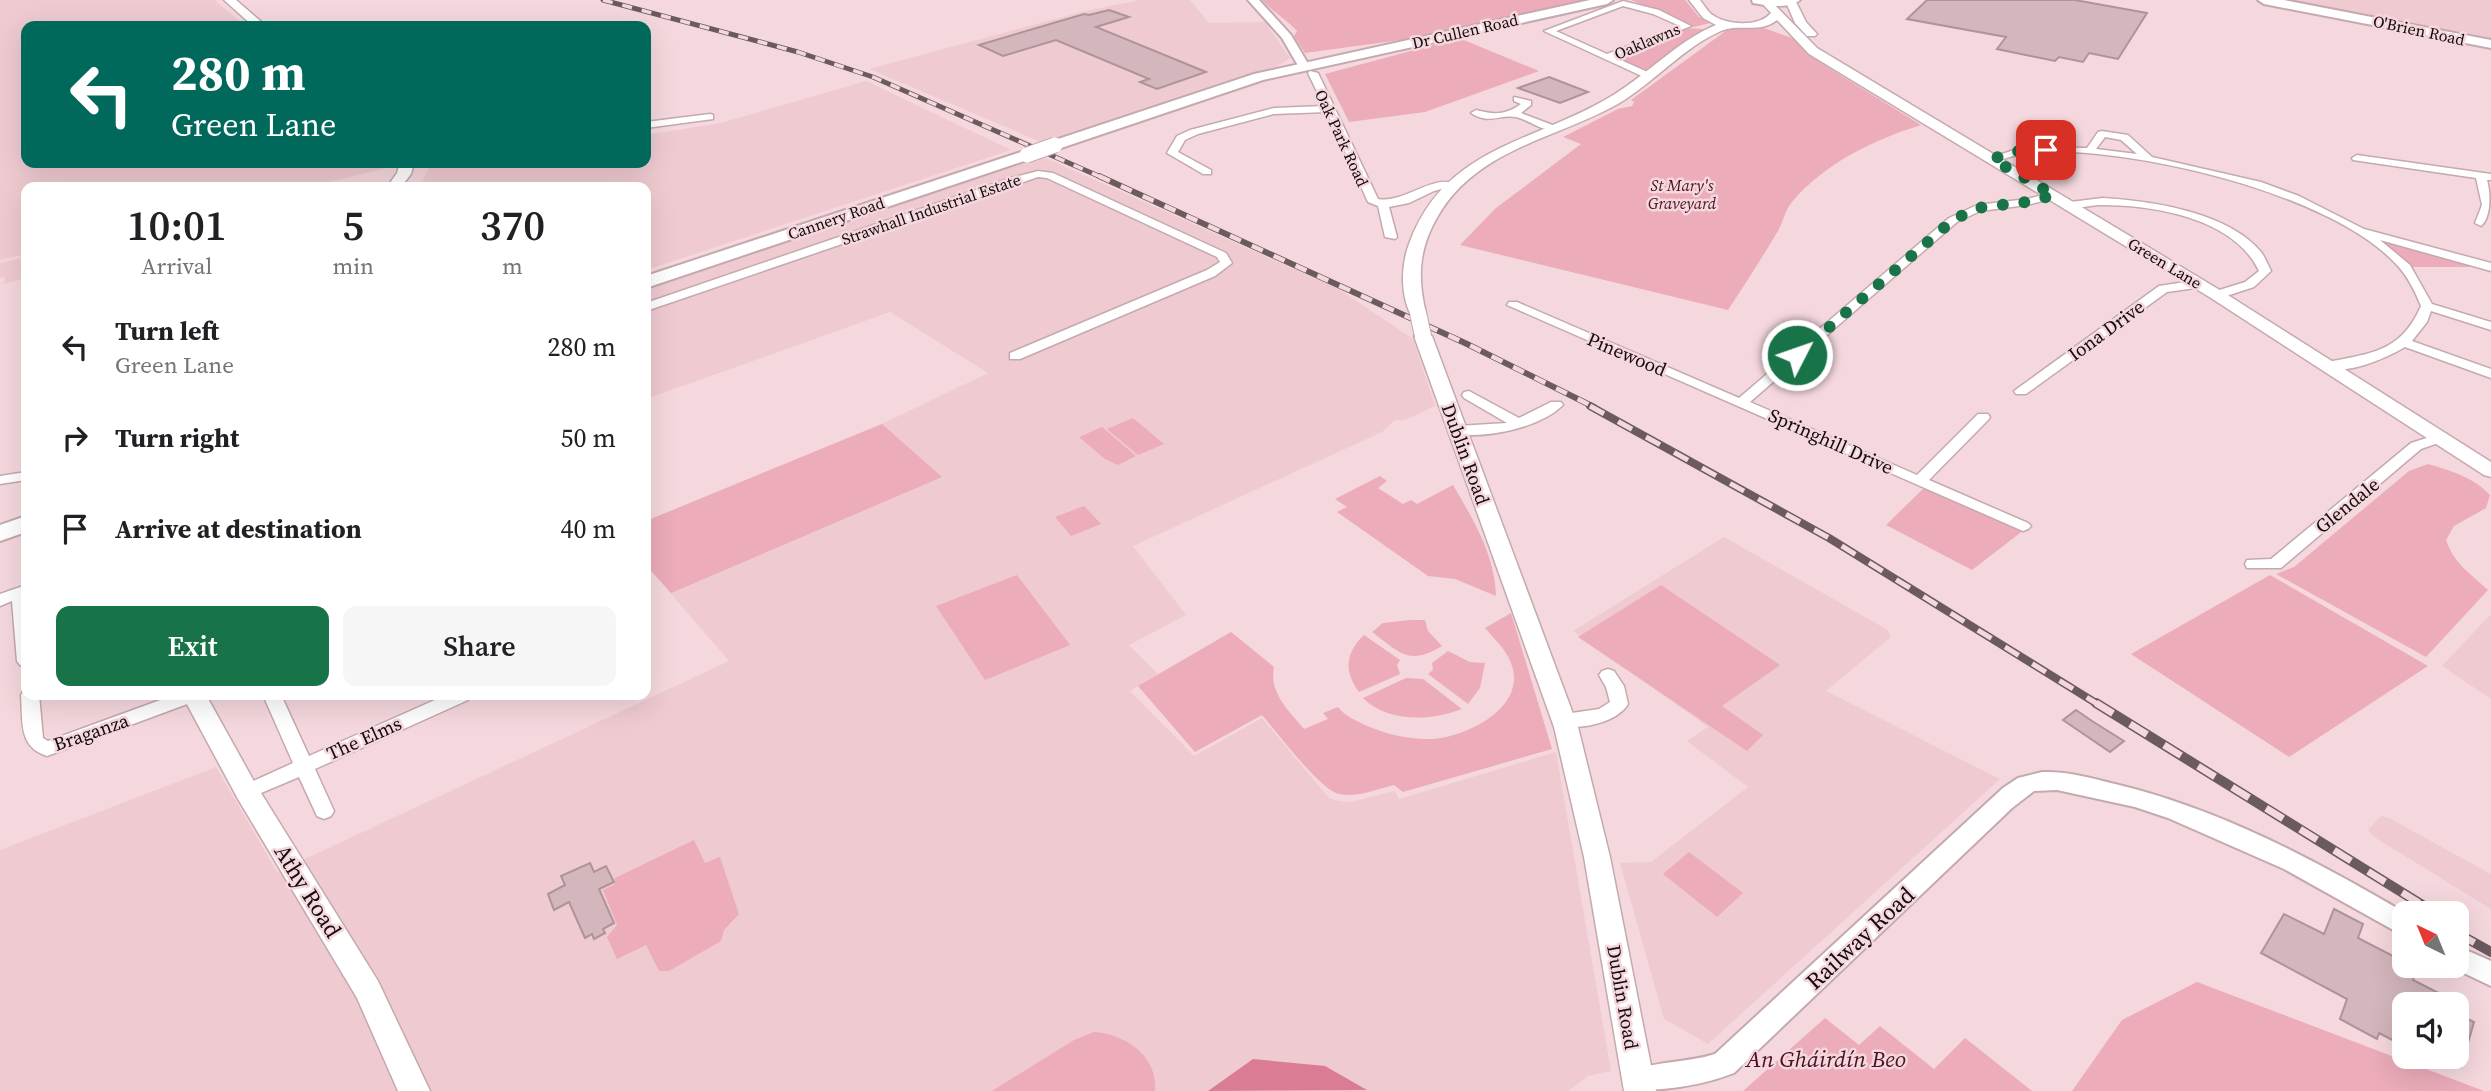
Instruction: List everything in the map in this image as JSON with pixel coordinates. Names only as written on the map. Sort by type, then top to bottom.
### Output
[{"type":"main road","points":[[229,0],[254,21]]},
{"type":"main road","name":"Dr Cullen Road","points":[[1309,68],[1607,0]]},
{"type":"main road","points":[[1694,0],[1707,16],[1724,25],[1756,25],[1782,20],[1801,23]]},
{"type":"main road","name":"O'Brien Road","points":[[2264,0],[2491,44]]},
{"type":"main road","points":[[1761,1],[1792,1],[1801,23],[1835,62]]},
{"type":"main road","points":[[1761,1],[1799,37]]},
{"type":"main road","name":"Dublin Road","points":[[1639,1086],[1597,857],[1564,720],[1423,336],[1411,287],[1411,254],[1427,219],[1451,185],[1492,154],[1613,101],[1724,25]]},
{"type":"main road","points":[[1756,25],[1799,37]]},
{"type":"main road","name":"Green Lane","points":[[1799,37],[1813,51],[2217,295],[2491,471]]},
{"type":"main road","name":"Cannery Road","points":[[651,280],[1259,77],[1309,68]]},
{"type":"main road","points":[[0,533],[21,526]]},
{"type":"main road","name":"Athy Road","points":[[196,700],[247,793],[368,990],[414,1091]]},
{"type":"street","name":"Oak Park Road","points":[[1253,0],[1287,37],[1309,68],[1349,147],[1368,195],[1374,202],[1383,205],[1405,202],[1430,186],[1451,185]]},
{"type":"street","name":"Oaklawns","points":[[1607,57],[1686,26],[1656,12],[1623,3],[1548,31],[1649,76]]},
{"type":"street","points":[[1516,114],[1528,103],[1517,99]]},
{"type":"street","points":[[1207,172],[1172,153],[1181,138],[1194,132],[1274,111],[1328,109]]},
{"type":"street","points":[[1476,113],[1489,118],[1516,114],[1551,128]]},
{"type":"street","points":[[651,124],[710,117]]},
{"type":"street","points":[[2089,152],[2102,134],[2124,137],[2148,159]]},
{"type":"street","points":[[1992,159],[2022,150],[2089,152],[2148,159],[2202,170],[2277,192],[2359,232],[2396,258],[2409,271],[2427,306],[2491,326]]},
{"type":"street","points":[[2357,158],[2485,176],[2488,205],[2481,223]]},
{"type":"street","name":"Strawhall Industrial Estate","points":[[651,305],[1038,174],[1049,175],[1222,255],[1226,263],[1211,273],[1015,356]]},
{"type":"street","points":[[1742,402],[1953,220],[1977,208],[2026,202],[2054,195]]},
{"type":"street","points":[[2070,205],[2108,202],[2150,206],[2194,217],[2241,240],[2262,258],[2265,271],[2259,281],[2248,287],[2217,295]]},
{"type":"street","points":[[1383,205],[1391,237]]},
{"type":"street","points":[[2359,232],[2379,235],[2491,267]]},
{"type":"street","name":"Iona Drive","points":[[2021,391],[2163,289],[2198,284]]},
{"type":"street","name":"Pinewood","points":[[1513,305],[1742,402]]},
{"type":"street","points":[[2328,366],[2366,359],[2405,343],[2422,321],[2427,306]]},
{"type":"street","points":[[2405,343],[2491,374]]},
{"type":"street","points":[[1469,395],[1519,424]]},
{"type":"street","name":"Springhill Drive","points":[[1742,402],[2024,526]]},
{"type":"street","points":[[1457,430],[1502,428],[1519,424],[1556,405]]},
{"type":"street","points":[[1920,480],[1983,417]]},
{"type":"street","name":"Glendale","points":[[2253,564],[2276,564],[2416,446],[2439,438]]},
{"type":"street","points":[[0,480],[21,477]]},
{"type":"street","points":[[0,600],[21,593]]},
{"type":"street","points":[[1564,720],[1595,716],[1615,709],[1619,704],[1618,694],[1608,675]]},
{"type":"street","name":"Braganza","points":[[30,700],[34,738],[36,743],[47,749],[179,700]]},
{"type":"street","name":"The Elms","points":[[274,700],[324,811]]},
{"type":"street","name":"The Elms","points":[[247,793],[451,700]]},
{"type":"street","name":"Railway Road","points":[[1639,1086],[1724,1064],[2018,788],[2036,781],[2072,783],[2166,808],[2237,835],[2341,888],[2392,918]]},
{"type":"street","points":[[2469,963],[2491,974]]},
{"type":"shaded area","points":[[0,0],[214,0],[240,21],[21,21],[21,168],[386,168],[329,182],[21,182],[21,255],[0,260]]},
{"type":"shaded area","points":[[1140,0],[1190,0],[1209,23],[1265,22],[1290,58],[1276,67],[1234,78],[1041,142],[869,69],[1081,12]]},
{"type":"shaded area","points":[[2271,0],[2491,0],[2491,41]]},
{"type":"shaded area","points":[[866,81],[1011,150],[651,268],[651,182],[422,182],[429,168],[651,168],[651,134],[721,123]]},
{"type":"shaded area","points":[[1039,155],[1339,289],[1413,339],[1435,406],[1405,420],[1395,420],[1382,432],[1133,546],[1186,615],[1129,645],[1158,674],[1130,691],[1194,756],[1262,718],[1329,798],[1339,801],[1351,802],[1395,791],[1399,799],[1556,752],[1611,1071],[1588,1076],[1568,1091],[0,1091],[0,850],[216,767],[277,872],[645,700],[651,700],[651,697],[729,661],[651,571],[651,519],[882,424],[988,373],[890,312],[651,397],[651,287]]},
{"type":"shaded area","points":[[21,258],[21,279],[4,284],[5,277],[0,278],[0,263]]},
{"type":"shaded area","points":[[1724,537],[1888,630],[1891,637],[1826,691],[2000,779],[1708,1044],[1664,1019],[1620,863],[1651,862],[1748,787],[1687,741],[1708,727],[1573,631]]},
{"type":"shaded area","points":[[2491,614],[2491,699],[2442,666]]},
{"type":"shaded area","points":[[2381,816],[2491,874],[2491,909],[2374,837],[2368,830]]},
{"type":"shaded area","points":[[1253,1059],[1325,1066],[1367,1090],[1208,1091]]},
{"type":"green space","points":[[1262,0],[1586,0],[1408,39],[1305,53],[1294,36],[1297,31]]},
{"type":"green space","points":[[1631,0],[1685,0],[1699,17],[1710,23],[1694,27]]},
{"type":"green space","name":"St Mary's Graveyard","points":[[1761,27],[1795,39],[1824,65],[1921,125],[1851,154],[1805,188],[1790,205],[1778,231],[1728,310],[1460,245],[1496,208],[1581,144],[1563,137],[1618,109],[1632,106],[1634,102],[1631,100],[1727,30]]},
{"type":"green space","points":[[1685,28],[1704,29],[1646,70],[1615,58]]},
{"type":"green space","points":[[1459,38],[1539,71],[1425,112],[1349,122],[1325,74]]},
{"type":"green space","points":[[2380,240],[2485,267],[2409,267],[2379,242]]},
{"type":"green space","points":[[1133,418],[1164,444],[1138,455],[1107,429]]},
{"type":"green space","points":[[882,424],[942,477],[671,593],[651,571],[651,519]]},
{"type":"green space","points":[[1102,427],[1136,456],[1118,465],[1105,459],[1079,437]]},
{"type":"green space","points":[[2428,464],[2469,479],[2490,495],[2486,508],[2454,526],[2446,540],[2458,562],[2488,590],[2426,657],[2276,574],[2294,567],[2409,471]]},
{"type":"green space","points":[[1380,476],[1387,481],[1378,488],[1403,504],[1411,500],[1417,504],[1453,485],[1487,552],[1496,596],[1455,579],[1428,576],[1337,512],[1347,507],[1335,499]]},
{"type":"green space","points":[[1927,485],[2024,530],[1972,570],[1886,525]]},
{"type":"green space","points":[[1084,506],[1101,524],[1071,536],[1055,517]]},
{"type":"green space","points":[[1017,575],[1070,645],[985,680],[936,606]]},
{"type":"green space","points":[[2270,575],[2428,666],[2289,757],[2131,654]]},
{"type":"green space","points":[[1661,585],[1780,665],[1722,706],[1763,735],[1747,751],[1578,637]]},
{"type":"green space","points":[[1511,613],[1552,749],[1403,792],[1394,785],[1353,795],[1339,794],[1331,790],[1310,772],[1262,715],[1195,752],[1138,686],[1231,632],[1274,667],[1277,693],[1304,729],[1328,719],[1323,713],[1338,707],[1354,719],[1389,734],[1424,739],[1447,737],[1478,725],[1492,716],[1503,706],[1511,693],[1514,679],[1509,658],[1485,628]]},
{"type":"green space","points":[[1425,620],[1428,631],[1442,646],[1413,656],[1398,651],[1372,632],[1383,623]]},
{"type":"green space","points":[[1364,635],[1400,660],[1397,665],[1400,674],[1359,692],[1351,677],[1349,663],[1353,649]]},
{"type":"green space","points":[[1448,651],[1470,662],[1485,663],[1480,688],[1468,704],[1428,674],[1433,670],[1432,663]]},
{"type":"green space","points":[[1406,678],[1423,679],[1462,709],[1437,716],[1397,716],[1373,706],[1363,698]]},
{"type":"green space","points":[[694,840],[705,863],[720,857],[739,914],[724,930],[721,941],[669,971],[659,971],[646,945],[617,959],[607,937],[617,925],[603,890],[615,884],[615,878]]},
{"type":"green space","points":[[1689,852],[1743,893],[1717,917],[1663,874]]},
{"type":"green space","points":[[2197,982],[2392,1056],[2392,1069],[2426,1069],[2484,1091],[2072,1091],[2122,1020]]},
{"type":"green space","name":"An Gháirdín Beo","points":[[1825,1018],[1859,1045],[1880,1026],[1934,1069],[1965,1038],[2032,1091],[1743,1091]]},
{"type":"green space","points":[[1094,1032],[1117,1037],[1137,1049],[1151,1067],[1155,1078],[1155,1091],[992,1091],[1074,1040]]},
{"type":"building","points":[[1927,0],[2075,0],[2147,13],[2118,59],[2089,53],[2083,62],[2059,57],[2055,61],[1997,49],[2006,37],[1907,19]]},
{"type":"building","points":[[1109,10],[1129,17],[1096,27],[1206,72],[1157,89],[1140,82],[1149,79],[1056,40],[1003,56],[979,45],[1084,14]]},
{"type":"building","points":[[1549,77],[1588,92],[1560,103],[1518,88]]},
{"type":"building","points":[[2076,710],[2124,741],[2110,752],[2063,720]]},
{"type":"building","points":[[590,863],[594,872],[606,866],[614,882],[599,889],[614,923],[603,929],[605,933],[594,939],[592,934],[585,938],[569,902],[554,910],[548,894],[565,885],[561,876]]},
{"type":"building","points":[[2334,909],[2363,924],[2358,938],[2392,955],[2392,978],[2414,978],[2436,992],[2392,992],[2392,1040],[2379,1033],[2377,1039],[2340,1019],[2347,999],[2261,953],[2284,914],[2324,934]]},
{"type":"building","points":[[2469,1020],[2474,1022],[2469,1039]]},
{"type":"railway","points":[[603,0],[798,52],[873,77],[1103,178]]},
{"type":"railway","points":[[1099,176],[1465,343],[1594,407]]},
{"type":"railway","points":[[1590,406],[1829,538],[2099,705]]},
{"type":"railway","points":[[2096,703],[2416,901]]},
{"type":"railway","points":[[2469,940],[2491,952]]},
{"type":"route","points":[[1797,355],[1953,220],[1977,208],[2026,202],[2054,195],[1992,159],[2022,150],[2046,150]]}]
